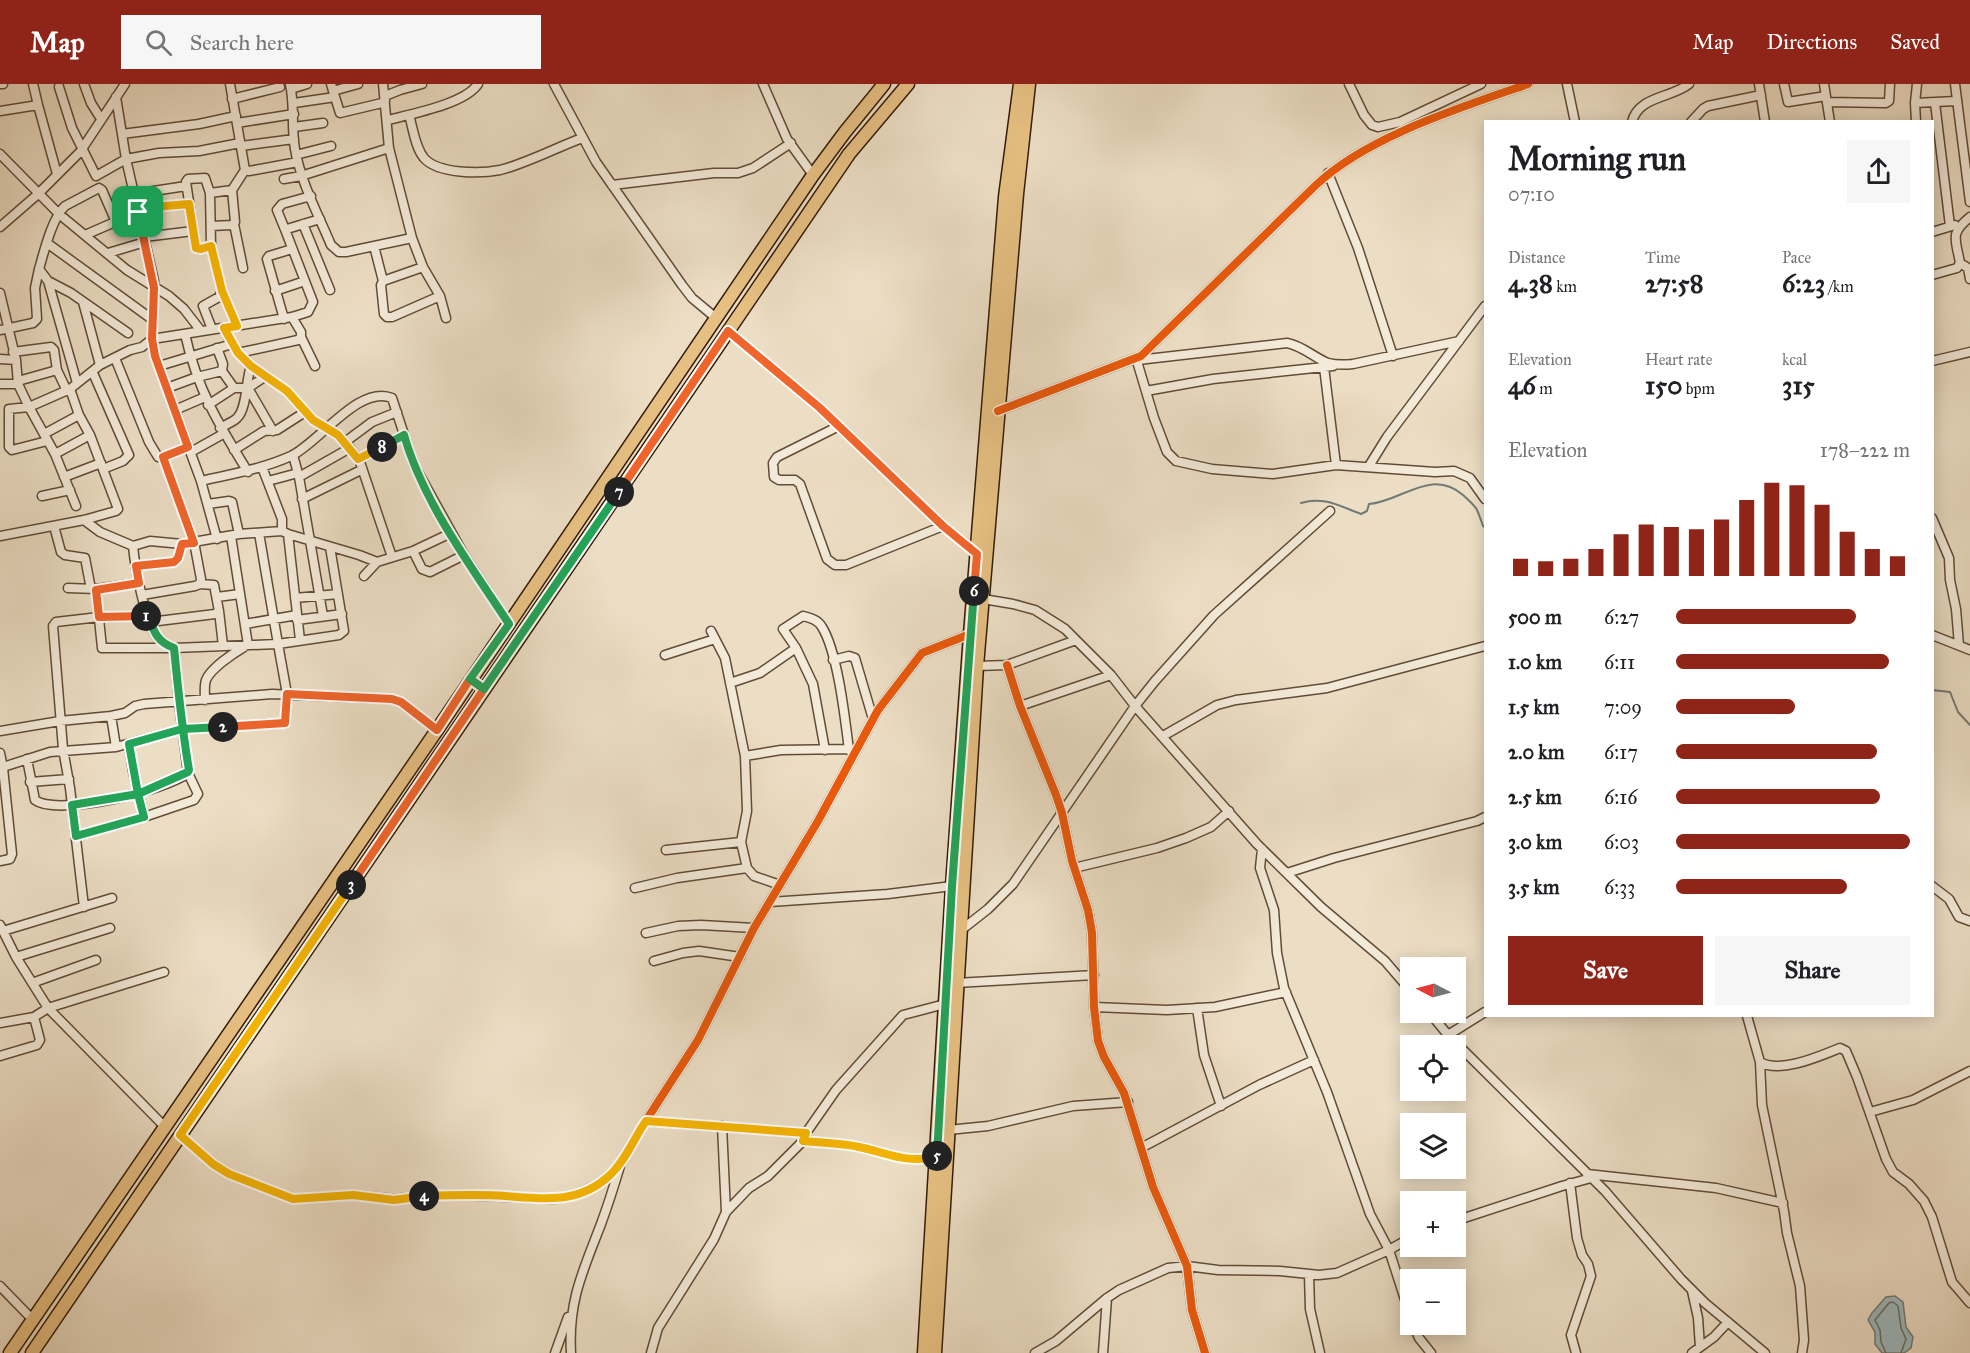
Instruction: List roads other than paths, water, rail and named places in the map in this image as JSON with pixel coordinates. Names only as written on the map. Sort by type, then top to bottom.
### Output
[{"type":"main road","points":[[10,1353],[437,730],[813,175],[884,84]]},
{"type":"main road","points":[[32,1353],[849,154],[908,84]]},
{"type":"main road","points":[[924,1353],[952,886],[970,634],[1005,197],[1020,84]]},
{"type":"main road","points":[[934,1353],[977,666],[1019,173],[1029,84]]},
{"type":"main road","points":[[470,679],[484,689]]},
{"type":"street","points":[[33,84],[57,174]]},
{"type":"street","points":[[84,84],[91,103],[101,119]]},
{"type":"street","points":[[0,226],[38,194],[83,147],[125,84]]},
{"type":"street","points":[[230,84],[245,170],[232,190],[234,224],[243,268]]},
{"type":"street","points":[[307,84],[290,86],[294,104],[294,139],[301,176],[331,245],[339,252],[412,238]]},
{"type":"street","points":[[294,104],[358,84]]},
{"type":"street","points":[[383,84],[389,148],[412,238],[423,267],[440,296],[446,318]]},
{"type":"street","points":[[385,96],[419,84]]},
{"type":"street","points":[[388,120],[464,96],[478,84]]},
{"type":"street","points":[[554,84],[582,138],[612,185],[687,292],[716,318]]},
{"type":"street","points":[[763,84],[791,144],[813,175]]},
{"type":"street","points":[[1353,85],[1364,115],[1372,125],[1384,127],[1400,122],[1481,84]]},
{"type":"street","points":[[1137,359],[1148,351],[1328,173],[1355,155],[1446,113],[1528,84]]},
{"type":"street","points":[[1567,84],[1575,120]]},
{"type":"street","points":[[1633,120],[1635,111],[1655,98],[1674,93],[1689,84]]},
{"type":"street","points":[[1759,84],[1765,118]]},
{"type":"street","points":[[1784,84],[1788,102],[1826,99],[1886,103],[1889,101],[1890,84]]},
{"type":"street","points":[[1824,84],[1830,120]]},
{"type":"street","points":[[1916,120],[1917,84]]},
{"type":"street","points":[[1955,84],[1970,202]]},
{"type":"street","points":[[59,87],[72,128],[96,176],[126,159],[159,153],[199,151],[240,144],[294,139]]},
{"type":"street","points":[[232,99],[280,87]]},
{"type":"street","points":[[333,91],[340,113],[382,104],[385,96]]},
{"type":"street","points":[[1693,120],[1708,106],[1761,95]]},
{"type":"street","points":[[116,97],[126,159],[154,288],[152,339],[159,366],[201,481],[217,539]]},
{"type":"street","points":[[1915,103],[1956,101]]},
{"type":"street","points":[[1934,274],[1957,268],[1960,263],[1935,103]]},
{"type":"street","points":[[0,111],[38,105]]},
{"type":"street","points":[[122,134],[294,114]]},
{"type":"street","points":[[409,115],[420,152],[426,160],[434,166],[451,170],[479,172],[500,170],[582,138]]},
{"type":"street","points":[[294,127],[323,123]]},
{"type":"street","points":[[612,185],[714,173],[738,173],[753,168],[791,144]]},
{"type":"street","points":[[245,170],[249,171],[297,158],[331,146]]},
{"type":"street","points":[[284,179],[301,176],[389,148]]},
{"type":"street","points":[[0,154],[59,214],[127,270],[169,296],[184,309],[201,331]]},
{"type":"street","points":[[1328,173],[1358,248],[1393,356]]},
{"type":"street","points":[[211,246],[196,248],[186,186],[188,178],[205,178],[210,193],[211,246],[222,291],[237,326]]},
{"type":"street","points":[[134,194],[186,186]]},
{"type":"street","points":[[4,330],[33,323],[37,319],[35,288],[39,269],[47,243],[59,214],[65,206],[99,188],[116,222]]},
{"type":"street","points":[[210,193],[232,190]]},
{"type":"street","points":[[79,415],[45,438],[16,450],[9,447],[9,409],[29,407],[71,387],[93,373],[100,365],[130,350],[142,347],[152,339],[288,318],[308,312],[313,302],[277,210],[282,204],[311,196]]},
{"type":"street","points":[[85,235],[138,212],[189,204]]},
{"type":"street","points":[[1955,226],[1970,217]]},
{"type":"street","points":[[286,232],[287,229],[320,219]]},
{"type":"street","points":[[210,226],[234,224]]},
{"type":"street","points":[[303,224],[330,290]]},
{"type":"street","points":[[1934,231],[1970,224]]},
{"type":"street","points":[[108,253],[144,239],[193,231]]},
{"type":"street","points":[[47,243],[153,320]]},
{"type":"street","points":[[374,246],[383,281],[381,285],[383,308],[387,317],[392,317],[440,296]]},
{"type":"street","points":[[292,249],[269,256],[267,259],[276,291],[288,318],[301,332],[301,337],[315,366]]},
{"type":"street","points":[[1960,263],[1968,268],[1970,279]]},
{"type":"street","points":[[383,281],[423,267]]},
{"type":"street","points":[[0,536],[84,520],[118,509],[90,435],[79,415],[48,281],[39,269]]},
{"type":"street","points":[[48,281],[60,286],[128,333]]},
{"type":"street","points":[[276,291],[305,281]]},
{"type":"street","points":[[212,329],[204,306],[219,297],[222,291]]},
{"type":"street","points":[[0,293],[4,330],[15,356],[18,383],[55,454],[76,506]]},
{"type":"street","points":[[83,302],[100,365]]},
{"type":"street","points":[[1369,466],[1484,307]]},
{"type":"street","points":[[224,328],[238,353],[251,366],[287,391],[313,420],[338,435],[348,445],[358,459],[392,557]]},
{"type":"street","points":[[728,331],[839,426],[943,526],[977,554]]},
{"type":"street","points":[[185,334],[190,357],[207,401],[222,431],[248,472]]},
{"type":"street","points":[[238,353],[298,340],[301,337]]},
{"type":"street","points":[[1146,391],[1213,379],[1353,364],[1459,341]]},
{"type":"street","points":[[998,411],[1137,359],[1287,343],[1298,345],[1326,362],[1338,365]]},
{"type":"street","points":[[159,366],[232,344]]},
{"type":"street","points":[[0,359],[51,347],[54,350],[57,370],[71,387]]},
{"type":"street","points":[[217,348],[223,364],[222,371],[234,388]]},
{"type":"street","points":[[1934,361],[1970,352]]},
{"type":"street","points":[[115,358],[149,442],[158,457],[190,450],[222,431],[241,413],[248,388]]},
{"type":"street","points":[[1137,359],[1154,418],[1167,452],[1176,460],[1212,470],[1273,474],[1336,465],[1454,471],[1470,478],[1484,498]]},
{"type":"street","points":[[251,366],[246,381],[248,388],[273,431]]},
{"type":"street","points":[[1324,367],[1336,465]]},
{"type":"street","points":[[0,384],[18,383],[57,370]]},
{"type":"street","points":[[167,388],[222,371]]},
{"type":"street","points":[[64,477],[123,461],[129,455],[93,373]]},
{"type":"street","points":[[175,410],[207,401],[234,388],[248,388],[266,376]]},
{"type":"street","points":[[201,481],[248,472],[293,455],[328,429],[345,412],[369,398],[387,395],[392,398],[414,465],[464,555],[509,624]]},
{"type":"street","points":[[234,450],[264,431],[273,431],[305,412]]},
{"type":"street","points":[[268,481],[298,475],[348,445],[372,422],[397,412]]},
{"type":"street","points":[[839,426],[777,457],[773,463],[774,477],[779,480],[795,480],[800,484],[827,559],[834,565],[846,566],[943,526]]},
{"type":"street","points":[[55,454],[90,435]]},
{"type":"street","points":[[358,459],[404,435]]},
{"type":"street","points":[[293,455],[323,616]]},
{"type":"street","points":[[163,457],[194,543],[200,584]]},
{"type":"street","points":[[261,467],[285,532],[300,640]]},
{"type":"street","points":[[302,499],[361,470]]},
{"type":"street","points":[[42,496],[70,490]]},
{"type":"street","points":[[208,504],[232,502],[247,645]]},
{"type":"street","points":[[959,931],[988,909],[1013,884],[1135,706],[1214,615],[1330,511]]},
{"type":"street","points":[[84,520],[100,532],[133,546],[150,541],[182,544],[235,535],[285,532],[377,562]]},
{"type":"street","points":[[1934,523],[1949,558],[1959,645]]},
{"type":"street","points":[[54,526],[61,552],[65,555],[85,558],[99,617],[102,648],[278,644],[339,634],[344,631],[330,547]]},
{"type":"street","points":[[2,768],[63,749],[116,747],[182,729],[285,723],[287,694],[272,619],[259,533]]},
{"type":"street","points":[[364,576],[377,562],[413,551],[451,533]]},
{"type":"street","points":[[136,566],[174,562],[178,558],[182,544]]},
{"type":"street","points":[[133,546],[139,583],[149,619],[158,639],[174,648]]},
{"type":"street","points":[[413,551],[422,569],[430,573],[464,555]]},
{"type":"street","points":[[68,588],[93,590],[139,583]]},
{"type":"street","points":[[142,595],[200,584],[214,585],[222,646]]},
{"type":"street","points":[[217,597],[240,594]]},
{"type":"street","points":[[295,598],[338,594]]},
{"type":"street","points":[[983,599],[1035,610],[1065,629],[1111,675],[1135,706],[1262,849],[1321,907],[1385,961],[1400,978]]},
{"type":"street","points":[[84,907],[69,779],[63,749],[53,626],[56,622],[99,617],[149,619],[215,614],[219,611]]},
{"type":"street","points":[[245,624],[272,619],[342,614]]},
{"type":"street","points":[[825,750],[813,684],[796,648],[783,629],[803,616],[814,620],[823,628],[833,660],[849,750]]},
{"type":"street","points":[[180,1135],[213,1164],[229,1174],[301,1200],[353,1195],[394,1200],[461,1195],[555,1199],[577,1194],[597,1185],[612,1173],[622,1160],[698,1040],[754,928],[818,821],[873,719],[922,652],[970,634]]},
{"type":"street","points":[[665,655],[713,635],[723,651],[745,756],[747,811],[741,842],[747,868],[754,876],[780,885]]},
{"type":"street","points":[[1934,636],[1970,650]]},
{"type":"street","points":[[977,666],[1007,665],[1076,640]]},
{"type":"street","points":[[205,700],[205,682],[208,676],[230,655],[247,645]]},
{"type":"street","points":[[1163,736],[1217,705],[1236,700],[1327,688],[1484,646]]},
{"type":"street","points":[[76,836],[144,817],[197,797],[198,794],[188,772],[174,648]]},
{"type":"street","points":[[730,683],[760,673],[796,648]]},
{"type":"street","points":[[833,660],[849,656],[855,658],[873,719]]},
{"type":"street","points":[[1007,665],[1020,706],[1050,776],[1062,813],[1074,868],[1088,910],[1092,933],[1094,1007],[1101,1050],[1128,1102],[1153,1187],[1187,1266],[1192,1310],[1205,1353]]},
{"type":"street","points":[[1020,706],[1111,675]]},
{"type":"street","points":[[0,731],[60,721],[111,716],[125,713],[135,706],[287,694],[392,699],[401,702],[437,730]]},
{"type":"street","points":[[111,716],[116,747]]},
{"type":"street","points":[[129,744],[144,817]]},
{"type":"street","points":[[745,756],[781,750],[849,750],[858,746]]},
{"type":"street","points":[[0,753],[12,854],[10,859],[0,861]]},
{"type":"street","points":[[27,759],[35,800],[40,804],[72,805],[138,794],[188,772]]},
{"type":"street","points":[[30,782],[69,779]]},
{"type":"street","points":[[1074,868],[1157,848],[1186,838],[1211,827],[1229,811]]},
{"type":"street","points":[[1287,873],[1376,846],[1484,818]]},
{"type":"street","points":[[666,850],[741,842]]},
{"type":"street","points":[[1262,849],[1260,868],[1274,910],[1277,953],[1286,992],[1327,1092],[1370,1214],[1389,1250],[1400,1284]]},
{"type":"street","points":[[635,888],[676,878],[747,868]]},
{"type":"street","points":[[770,902],[888,894],[952,886]]},
{"type":"street","points":[[1934,888],[1949,899],[1959,917],[1970,921]]},
{"type":"street","points":[[112,898],[2,928],[16,957],[48,1008],[164,1126]]},
{"type":"street","points":[[645,933],[678,926],[754,928]]},
{"type":"street","points":[[16,957],[110,928]]},
{"type":"street","points":[[654,961],[699,951],[740,957]]},
{"type":"street","points":[[32,983],[96,960]]},
{"type":"street","points":[[0,1023],[34,1017],[48,1008],[164,972]]},
{"type":"street","points":[[956,983],[1094,975]]},
{"type":"street","points":[[1094,1007],[1167,1010],[1197,1008],[1286,992]]},
{"type":"street","points":[[651,1353],[658,1328],[714,1239],[726,1212],[749,1188],[768,1176],[805,1137],[836,1089],[903,1015],[945,1004]]},
{"type":"street","points":[[1197,1008],[1204,1055],[1221,1106]]},
{"type":"street","points":[[1438,1023],[1448,1035],[1484,1013]]},
{"type":"street","points":[[0,1056],[37,1045],[40,1040],[34,1017]]},
{"type":"street","points":[[1747,1017],[1760,1062],[1762,1105],[1787,1233],[1800,1286],[1804,1340],[1802,1353]]},
{"type":"street","points":[[1760,1062],[1771,1066],[1809,1061],[1843,1048],[1857,1077],[1886,1159],[1893,1172],[1909,1184],[1924,1201],[1932,1217],[1952,1282],[1970,1303]]},
{"type":"street","points":[[1466,1053],[1605,1191],[1692,1290],[1765,1353]]},
{"type":"street","points":[[1141,1148],[1259,1085],[1314,1060]]},
{"type":"street","points":[[1870,1112],[1913,1100],[1970,1071]]},
{"type":"street","points":[[948,1130],[988,1126],[1074,1106],[1128,1102]]},
{"type":"street","points":[[646,1121],[722,1126],[805,1137],[856,1146],[906,1160],[918,1161],[937,1157]]},
{"type":"street","points":[[722,1126],[726,1212]]},
{"type":"street","points":[[555,1353],[622,1160]]},
{"type":"street","points":[[1466,1217],[1588,1176],[1716,1188],[1782,1203]]},
{"type":"street","points":[[1570,1183],[1580,1250],[1590,1270],[1587,1291],[1571,1335],[1576,1353]]},
{"type":"street","points":[[1035,1353],[1056,1341],[1119,1290],[1168,1268],[1187,1266],[1218,1270],[1280,1271],[1309,1275],[1337,1273],[1400,1244]]},
{"type":"street","points":[[1309,1275],[1310,1309],[1320,1353]]},
{"type":"street","points":[[0,1287],[32,1319]]},
{"type":"street","points":[[1692,1290],[1698,1318],[1700,1347]]},
{"type":"street","points":[[1103,1353],[1107,1298]]},
{"type":"street","points":[[571,1353],[572,1308]]},
{"type":"street","points":[[1692,1353],[1714,1337],[1728,1322]]},
{"type":"street","points":[[1418,1335],[1431,1353]]},
{"type":"water","points":[[1895,1296],[1903,1302],[1906,1327],[1913,1337],[1911,1348],[1904,1353],[1882,1353],[1875,1344],[1875,1332],[1868,1320],[1886,1297]]},
{"type":"waterway","points":[[1301,503],[1324,501],[1361,514],[1367,511],[1369,504],[1393,498],[1416,488],[1439,484],[1451,487],[1463,495],[1476,508],[1484,526]]},
{"type":"waterway","points":[[1934,690],[1950,692],[1958,712],[1970,725]]}]
